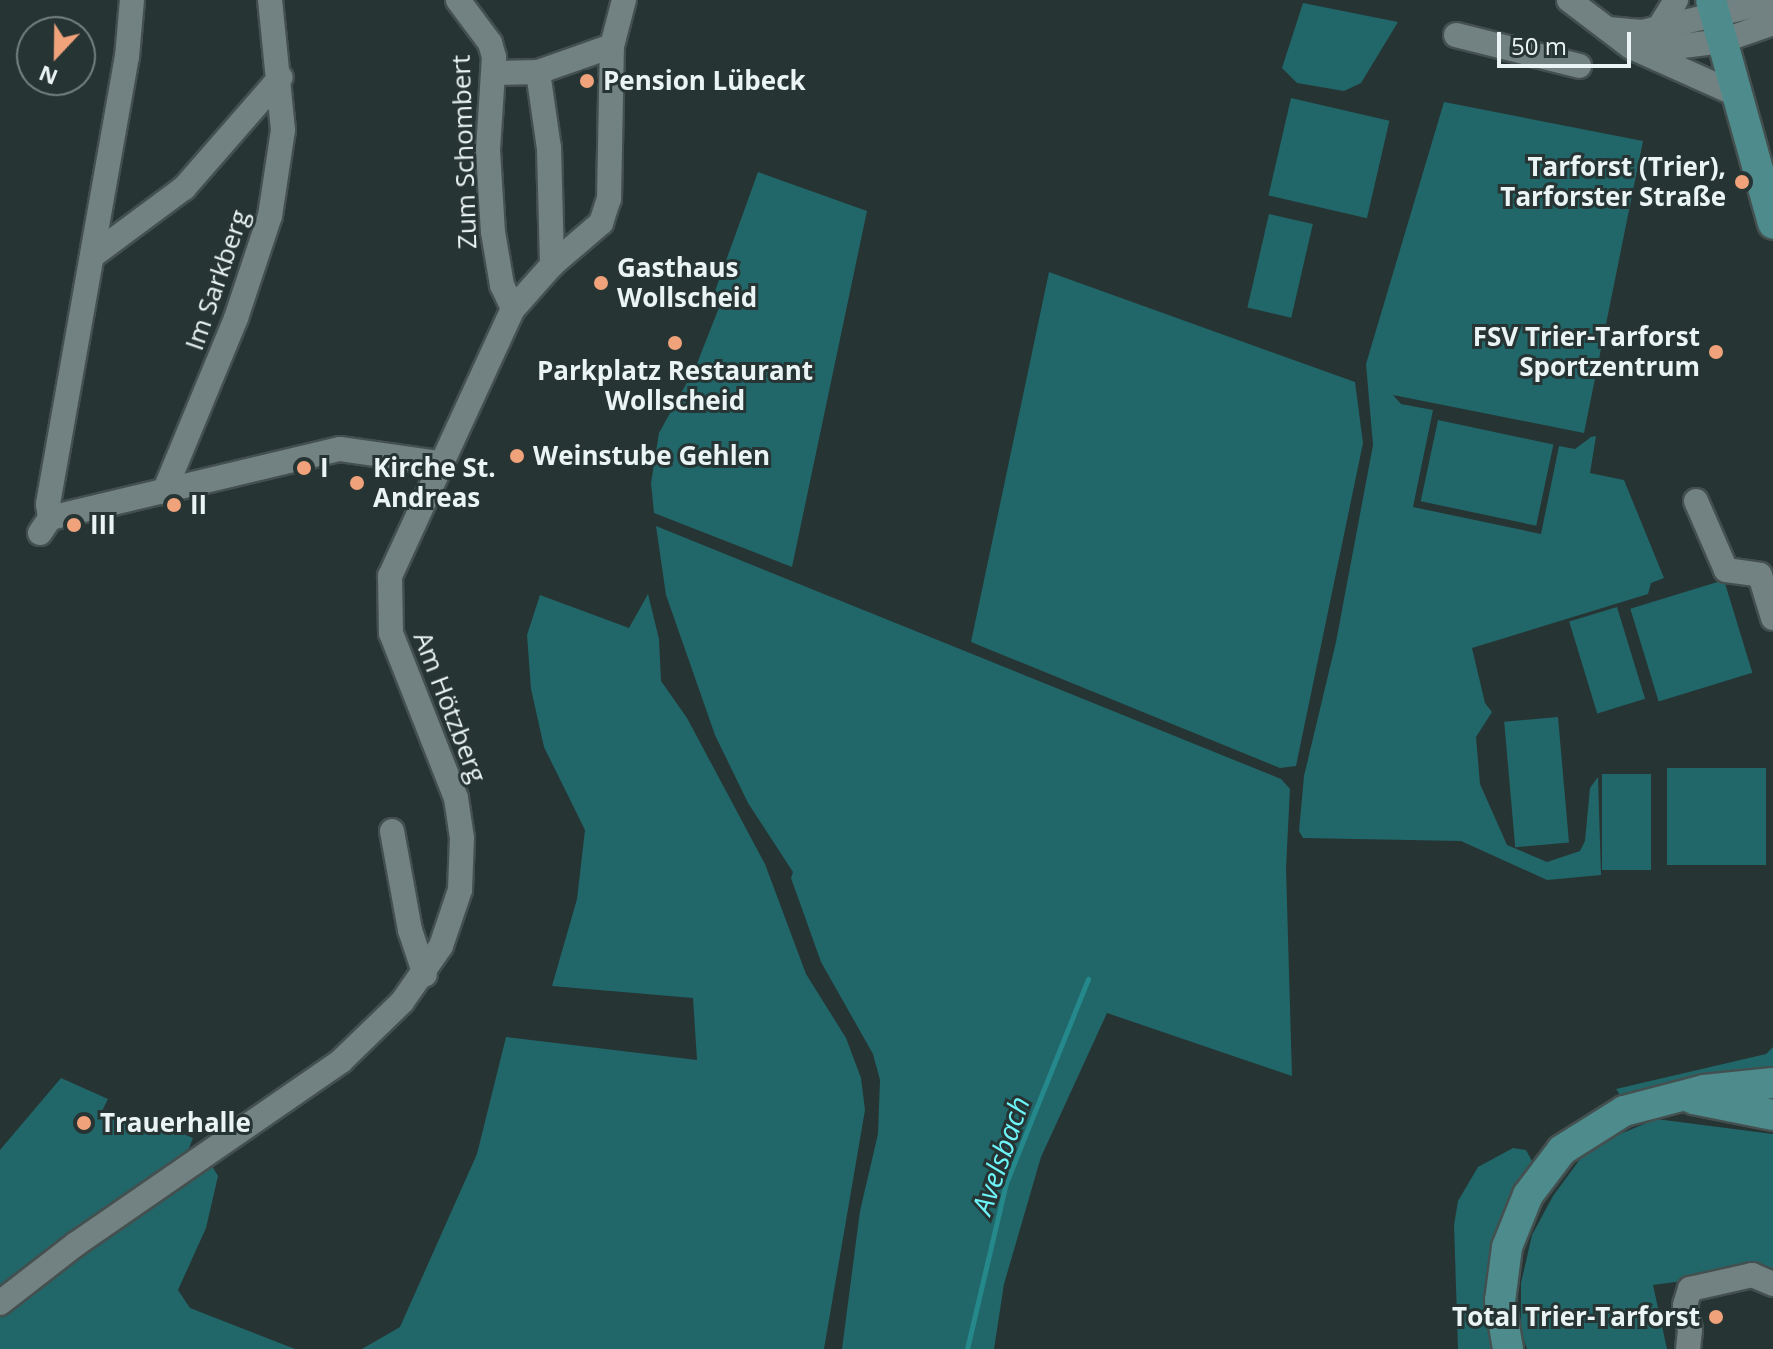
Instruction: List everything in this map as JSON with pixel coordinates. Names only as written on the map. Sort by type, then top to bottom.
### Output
[{"type":"main road","points":[[1716,20],[1773,224]]},
{"type":"main road","points":[[1508,1349],[1500,1301],[1504,1260],[1517,1219],[1536,1182],[1562,1150],[1591,1127],[1624,1111],[1681,1097],[1773,1083]]},
{"type":"main road","points":[[1681,1097],[1773,1115]]},
{"type":"street","points":[[132,0],[95,254],[45,526],[164,492],[340,449],[440,463]]},
{"type":"street","name":"Im Sarkberg","points":[[164,492],[262,247],[281,158],[281,77],[270,0]]},
{"type":"street","name":"Zum Schombert","points":[[458,0],[490,43],[495,73],[488,151],[493,232],[509,317]]},
{"type":"street","name":"Am Hötzberg","points":[[0,1303],[341,1061],[425,975],[454,919],[462,838],[456,798],[391,633],[388,598],[401,543],[509,317],[552,265],[594,233],[606,211],[612,46],[624,0]]},
{"type":"street","points":[[1569,0],[1631,47],[1736,94]]},
{"type":"street","points":[[1658,29],[1676,0]]},
{"type":"street","points":[[1606,29],[1658,29],[1716,20],[1773,1]]},
{"type":"street","points":[[1631,47],[1672,51],[1716,20]]},
{"type":"street","points":[[1716,20],[1756,33],[1773,23]]},
{"type":"street","points":[[1456,35],[1579,66]]},
{"type":"street","points":[[495,73],[538,72],[612,46]]},
{"type":"street","points":[[538,72],[549,148],[552,265]]},
{"type":"street","points":[[95,254],[184,188],[281,77]]},
{"type":"street","points":[[1696,501],[1726,570],[1760,575],[1773,618]]},
{"type":"street","points":[[392,831],[410,930],[425,975]]},
{"type":"street","points":[[1688,1349],[1690,1330],[1685,1305],[1690,1289],[1752,1275],[1773,1284]]},
{"type":"shaded area","points":[[1303,3],[1398,22],[1361,83],[1344,91],[1297,83],[1282,68]]},
{"type":"shaded area","points":[[1291,98],[1389,121],[1367,218],[1269,195]]},
{"type":"shaded area","points":[[1444,102],[1643,141],[1584,433],[1393,395],[1401,404],[1433,410],[1413,507],[1541,534],[1559,446],[1575,449],[1596,436],[1590,473],[1624,480],[1664,578],[1651,583],[1648,594],[1472,648],[1485,703],[1492,712],[1476,737],[1480,784],[1507,845],[1547,862],[1580,851],[1585,841],[1590,788],[1598,777],[1601,875],[1547,880],[1461,841],[1303,838],[1299,831],[1304,776],[1336,642],[1373,445],[1366,364]]},
{"type":"shaded area","points":[[758,172],[867,211],[792,567],[654,513],[651,483],[659,433],[696,366],[720,305],[714,294]]},
{"type":"shaded area","points":[[1269,214],[1313,224],[1291,318],[1247,308]]},
{"type":"shaded area","points":[[1049,272],[1355,382],[1363,443],[1296,766],[1280,768],[971,642]]},
{"type":"shaded area","points":[[1438,420],[1553,445],[1536,526],[1421,501]]},
{"type":"shaded area","points":[[656,526],[1281,779],[1290,789],[1286,868],[1292,1076],[1107,1013],[1041,1157],[1004,1284],[994,1349],[842,1349],[860,1211],[878,1134],[880,1080],[873,1054],[821,962],[791,878],[793,872],[748,803],[715,735],[666,595]]},
{"type":"shaded area","points":[[1724,580],[1752,673],[1659,701],[1630,609]]},
{"type":"shaded area","points":[[648,594],[659,639],[661,681],[687,718],[765,864],[806,974],[846,1038],[861,1078],[865,1110],[824,1349],[362,1349],[400,1327],[477,1154],[506,1037],[697,1060],[693,998],[552,986],[577,899],[585,830],[544,747],[531,689],[527,635],[540,595],[629,628]]},
{"type":"shaded area","points":[[1617,607],[1645,699],[1597,713],[1569,622]]},
{"type":"shaded area","points":[[1558,717],[1569,843],[1515,847],[1504,722]]},
{"type":"shaded area","points":[[1667,768],[1766,768],[1766,865],[1667,865]]},
{"type":"shaded area","points":[[1602,774],[1651,774],[1651,870],[1602,870]]},
{"type":"shaded area","points":[[1773,1047],[1773,1071],[1670,1082],[1620,1095],[1616,1089],[1766,1054]]},
{"type":"shaded area","points":[[61,1078],[108,1099],[102,1111],[141,1130],[159,1124],[193,1138],[185,1158],[0,1292],[0,1150]]},
{"type":"shaded area","points":[[1656,1119],[1773,1134],[1773,1269],[1653,1285],[1667,1349],[1527,1349],[1521,1332],[1521,1283],[1532,1235],[1553,1196],[1589,1147]]},
{"type":"shaded area","points":[[1513,1148],[1526,1150],[1534,1165],[1497,1349],[1458,1349],[1454,1225],[1458,1201],[1478,1167]]},
{"type":"shaded area","points":[[209,1161],[218,1176],[206,1228],[178,1290],[190,1308],[295,1349],[0,1349],[0,1310]]},
{"type":"waterway","name":"Avelsbach","points":[[967,1349],[1006,1183],[1088,979]]},
{"type":"place","name":"Pension Lübeck","points":[[587,81]]},
{"type":"place","name":"Tarforst (Trier), Tarforster Straße","points":[[1742,182]]},
{"type":"place","name":"Gasthaus Wollscheid","points":[[601,283]]},
{"type":"place","name":"Parkplatz Restaurant Wollscheid","points":[[675,343]]},
{"type":"place","name":"FSV Trier-Tarforst Sportzentrum","points":[[1716,352]]},
{"type":"place","name":"Weinstube Gehlen","points":[[517,456]]},
{"type":"place","name":"I","points":[[304,468]]},
{"type":"place","name":"Kirche St. Andreas","points":[[357,483]]},
{"type":"place","name":"II","points":[[174,505]]},
{"type":"place","name":"III","points":[[74,525]]},
{"type":"place","name":"Trauerhalle","points":[[84,1123]]},
{"type":"place","name":"Total Trier-Tarforst","points":[[1716,1317]]}]
